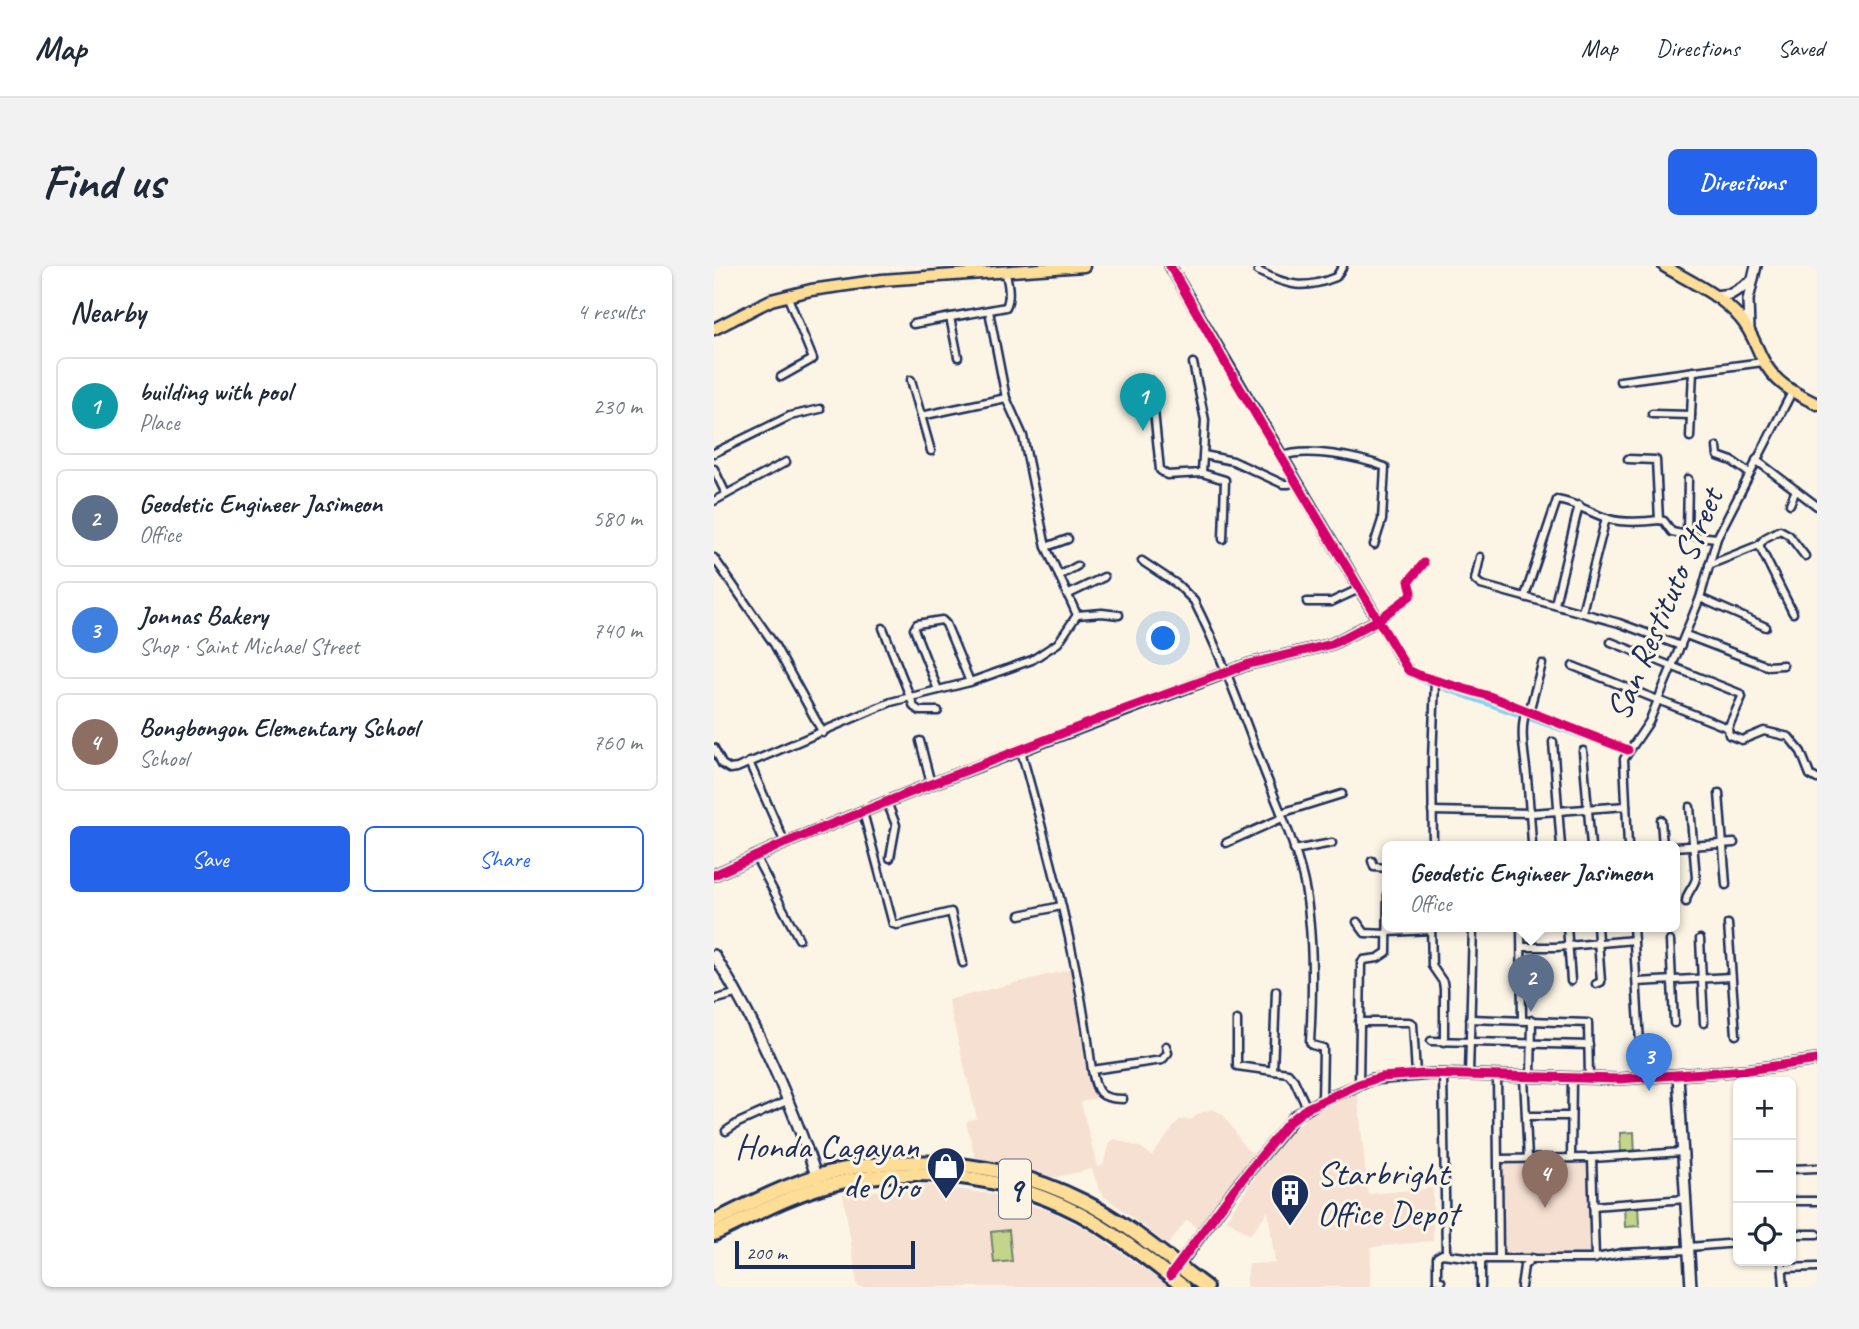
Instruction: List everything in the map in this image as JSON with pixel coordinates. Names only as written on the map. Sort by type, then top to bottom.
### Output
[{"type":"highway","name":"9","points":[[714,1234],[845,1170],[932,1163],[999,1172],[1046,1185],[1083,1201],[1111,1217],[1174,1271],[1206,1287]]},
{"type":"highway","name":"9","points":[[714,1221],[818,1182]]},
{"type":"highway","name":"9","points":[[1174,1271],[1184,1287]]},
{"type":"main road","points":[[714,329],[787,295],[863,282],[947,270],[1005,271],[1084,266]]},
{"type":"main road","points":[[1664,266],[1714,296],[1736,313],[1749,331],[1774,379],[1792,392],[1817,404]]},
{"type":"street","points":[[1170,266],[1282,456],[1293,482],[1356,591],[1378,620],[1405,666],[1413,673],[1469,689],[1526,713],[1629,750]]},
{"type":"street","points":[[1258,271],[1283,283],[1307,285],[1336,276],[1343,266]]},
{"type":"street","points":[[1749,331],[1748,300],[1756,266]]},
{"type":"street","points":[[913,324],[989,311],[1007,305],[1008,280],[1005,271]]},
{"type":"street","points":[[1714,296],[1736,293],[1752,281]]},
{"type":"street","points":[[781,377],[813,359],[787,295]]},
{"type":"street","points":[[989,311],[1006,398],[1023,436],[1046,547],[1077,615]]},
{"type":"street","points":[[950,317],[958,357]]},
{"type":"street","points":[[1193,362],[1203,405],[1202,473]]},
{"type":"street","points":[[1620,381],[1763,362]]},
{"type":"street","points":[[1690,437],[1693,371]]},
{"type":"street","points":[[911,380],[931,451]]},
{"type":"street","points":[[1151,381],[1160,470],[1167,475],[1202,473],[1225,480],[1223,538]]},
{"type":"street","name":"San Restituto Street","points":[[1628,841],[1623,764],[1629,750],[1646,729],[1686,635],[1717,538],[1792,392]]},
{"type":"street","points":[[921,416],[1006,398]]},
{"type":"street","points":[[714,453],[790,416],[820,409]]},
{"type":"street","points":[[1652,414],[1692,415]]},
{"type":"street","points":[[1717,447],[1718,456],[1732,460],[1749,473]]},
{"type":"street","points":[[1282,456],[1308,452],[1385,467],[1382,520],[1374,545]]},
{"type":"street","points":[[1204,455],[1233,461],[1283,484],[1293,482]]},
{"type":"street","points":[[1628,459],[1654,458],[1657,461],[1659,520]]},
{"type":"street","points":[[1756,460],[1817,506]]},
{"type":"street","points":[[714,501],[786,462]]},
{"type":"street","points":[[714,469],[726,494]]},
{"type":"street","points":[[1687,535],[1688,479]]},
{"type":"street","points":[[1790,504],[1796,490]]},
{"type":"street","points":[[1525,596],[1556,502],[1579,505],[1606,518],[1637,522],[1664,521],[1672,532],[1717,538]]},
{"type":"street","points":[[1555,604],[1579,505]]},
{"type":"street","points":[[1582,612],[1606,518]]},
{"type":"street","points":[[1709,565],[1759,545],[1765,538],[1780,530],[1789,535],[1805,556]]},
{"type":"street","points":[[1046,547],[1068,539]]},
{"type":"street","points":[[1759,545],[1793,613]]},
{"type":"street","points":[[1480,556],[1475,577],[1478,583],[1619,623],[1681,646]]},
{"type":"street","points":[[714,558],[774,644],[823,733]]},
{"type":"street","points":[[1142,561],[1178,585],[1192,598],[1225,673],[1294,850],[1306,894],[1310,931],[1310,1042],[1323,1048],[1322,1100]]},
{"type":"street","points":[[714,875],[930,783],[1249,664],[1332,644],[1378,620],[1410,596],[1412,592],[1409,581],[1424,563]]},
{"type":"street","points":[[1059,576],[1077,566]]},
{"type":"street","points":[[1067,595],[1104,577]]},
{"type":"street","points":[[1307,602],[1331,601],[1356,591]]},
{"type":"street","points":[[1700,598],[1766,627]]},
{"type":"street","points":[[1077,615],[1119,615]]},
{"type":"street","points":[[714,748],[722,764],[730,769],[909,696],[970,682],[1043,655],[1058,643],[1077,615]]},
{"type":"street","points":[[938,690],[914,629],[917,624],[942,620],[946,624],[970,682]]},
{"type":"street","points":[[883,628],[914,707],[920,711],[938,711]]},
{"type":"street","points":[[1686,635],[1767,666],[1783,665]]},
{"type":"street","points":[[1611,642],[1741,694],[1742,698],[1728,728],[1728,735],[1741,740],[1764,731],[1789,737],[1801,752],[1810,775],[1817,779]]},
{"type":"street","points":[[1532,841],[1523,744],[1526,713],[1542,664]]},
{"type":"street","points":[[1573,666],[1728,728]]},
{"type":"street","points":[[1433,841],[1435,680]]},
{"type":"street","points":[[919,741],[930,783]]},
{"type":"street","points":[[1553,742],[1561,841]]},
{"type":"street","points":[[1021,751],[1086,1017],[1092,1070],[1102,1096],[1123,1099]]},
{"type":"street","points":[[1583,751],[1591,841]]},
{"type":"street","points":[[749,762],[785,843]]},
{"type":"street","points":[[1719,793],[1726,885]]},
{"type":"street","points":[[1226,843],[1281,816],[1342,794]]},
{"type":"street","points":[[887,802],[896,825],[890,858]]},
{"type":"street","points":[[1432,811],[1531,813],[1626,806]]},
{"type":"street","points":[[1686,902],[1686,894],[1695,882],[1690,807]]},
{"type":"street","points":[[863,812],[893,924],[951,912],[963,963]]},
{"type":"street","points":[[1661,821],[1663,841]]},
{"type":"street","points":[[1294,850],[1332,843]]},
{"type":"street","points":[[1680,847],[1734,843]]},
{"type":"street","points":[[755,856],[799,939]]},
{"type":"street","points":[[1373,861],[1373,867],[1382,868]]},
{"type":"street","points":[[1020,915],[1061,906]]},
{"type":"street","points":[[1357,922],[1365,933],[1396,932]]},
{"type":"street","points":[[1728,924],[1736,1035]]},
{"type":"street","points":[[1431,932],[1432,966],[1443,982],[1444,989],[1444,1042]]},
{"type":"street","points":[[1469,1075],[1472,932]]},
{"type":"street","points":[[1521,932],[1522,1020]]},
{"type":"street","points":[[1567,932],[1571,981]]},
{"type":"street","points":[[1596,984],[1601,982],[1597,932]]},
{"type":"street","points":[[1633,932],[1642,1077]]},
{"type":"street","points":[[1359,1084],[1362,961],[1385,955],[1388,947],[1387,933]]},
{"type":"street","points":[[1700,939],[1704,1023]]},
{"type":"street","points":[[1522,947],[1634,940]]},
{"type":"street","points":[[1670,941],[1674,1023]]},
{"type":"street","points":[[714,955],[763,1040],[789,1100],[818,1182]]},
{"type":"street","points":[[1637,982],[1731,977]]},
{"type":"street","points":[[1273,1071],[1276,991]]},
{"type":"street","points":[[714,1000],[738,993]]},
{"type":"street","points":[[1470,1019],[1588,1023],[1589,1079]]},
{"type":"street","points":[[1237,1020],[1237,1066],[1290,1075],[1307,1108]]},
{"type":"street","points":[[1528,1158],[1527,1077],[1532,1020]]},
{"type":"street","points":[[1359,1023],[1413,1024],[1416,1074]]},
{"type":"street","points":[[1432,1041],[1589,1045]]},
{"type":"street","points":[[1092,1070],[1162,1060],[1168,1053],[1166,1046]]},
{"type":"street","points":[[1174,1271],[1274,1138],[1295,1116],[1322,1100],[1359,1084],[1381,1077],[1416,1074],[1572,1079],[1642,1077],[1746,1070],[1817,1060]]},
{"type":"street","points":[[1443,1074],[1446,1254]]},
{"type":"street","points":[[1678,1075],[1691,1287]]},
{"type":"street","points":[[1497,1076],[1499,1257]]},
{"type":"street","points":[[1571,1158],[1572,1079]]},
{"type":"street","points":[[726,1131],[789,1100]]},
{"type":"street","points":[[1527,1116],[1571,1116]]},
{"type":"street","points":[[1499,1159],[1592,1158],[1683,1152]]},
{"type":"street","points":[[1592,1158],[1595,1259]]},
{"type":"street","points":[[1796,1168],[1817,1168]]},
{"type":"street","points":[[1593,1206],[1686,1199]]},
{"type":"street","points":[[1796,1201],[1817,1201]]},
{"type":"street","points":[[1796,1234],[1817,1234]]},
{"type":"street","points":[[1441,1281],[1436,1278],[1437,1257],[1446,1254],[1481,1259],[1595,1259],[1622,1253],[1733,1244]]},
{"type":"street","points":[[1521,1287],[1524,1266],[1532,1258]]},
{"type":"street","points":[[1481,1259],[1481,1287]]},
{"type":"street","points":[[1796,1265],[1817,1267]]},
{"type":"street","points":[[1783,1266],[1784,1287]]},
{"type":"shaded area","points":[[1071,969],[1084,1022],[1078,1024],[1096,1098],[1081,1102],[1097,1167],[1103,1165],[1109,1142],[1112,1140],[1142,1148],[1152,1156],[1179,1120],[1193,1119],[1197,1114],[1212,1109],[1223,1114],[1246,1149],[1259,1156],[1203,1233],[1187,1220],[1168,1245],[1100,1193],[1092,1169],[1052,1178],[975,1157],[966,1122],[977,1118],[948,1000]]},
{"type":"shaded area","points":[[1357,1089],[1368,1194],[1433,1188],[1433,1241],[1371,1247],[1370,1287],[1246,1287],[1249,1264],[1275,1263],[1268,1211],[1250,1235],[1226,1219],[1272,1153],[1291,1131],[1313,1112]]},
{"type":"shaded area","points":[[1588,1161],[1593,1254],[1503,1253],[1498,1163]]},
{"type":"shaded area","points":[[928,1185],[996,1195],[1053,1212],[1092,1232],[1169,1287],[858,1287],[843,1194]]},
{"type":"green space","points":[[1634,1132],[1635,1156],[1621,1157],[1620,1133]]},
{"type":"green space","points":[[1638,1204],[1639,1226],[1625,1227],[1624,1205]]},
{"type":"green space","points":[[1009,1230],[1012,1261],[994,1263],[991,1232]]},
{"type":"waterway","points":[[1166,267],[1288,475]]},
{"type":"waterway","points":[[1400,662],[1408,674],[1433,685]]},
{"type":"waterway","points":[[1444,688],[1621,750]]},
{"type":"cycle path","points":[[1170,266],[1408,670],[1489,696],[1628,750]]},
{"type":"cycle path","points":[[714,875],[931,784],[1120,711],[1249,664],[1332,644],[1378,620],[1410,596],[1412,592],[1409,581],[1424,563]]},
{"type":"cycle path","points":[[1170,1276],[1235,1188],[1289,1122],[1307,1108],[1359,1084],[1381,1077],[1423,1074],[1619,1079],[1747,1070],[1817,1060]]},
{"type":"place","name":"building with pool","points":[[1143,431]]},
{"type":"place","name":"Geodetic Engineer Jasimeon","points":[[1531,1012]]},
{"type":"place","name":"Jonnas Bakery","points":[[1649,1091]]},
{"type":"place","name":"Honda Cagayan de Oro","points":[[946,1200]]},
{"type":"place","name":"Bongbongon Elementary School","points":[[1545,1208]]},
{"type":"place","name":"Starbright Office Depot","points":[[1290,1227]]}]
